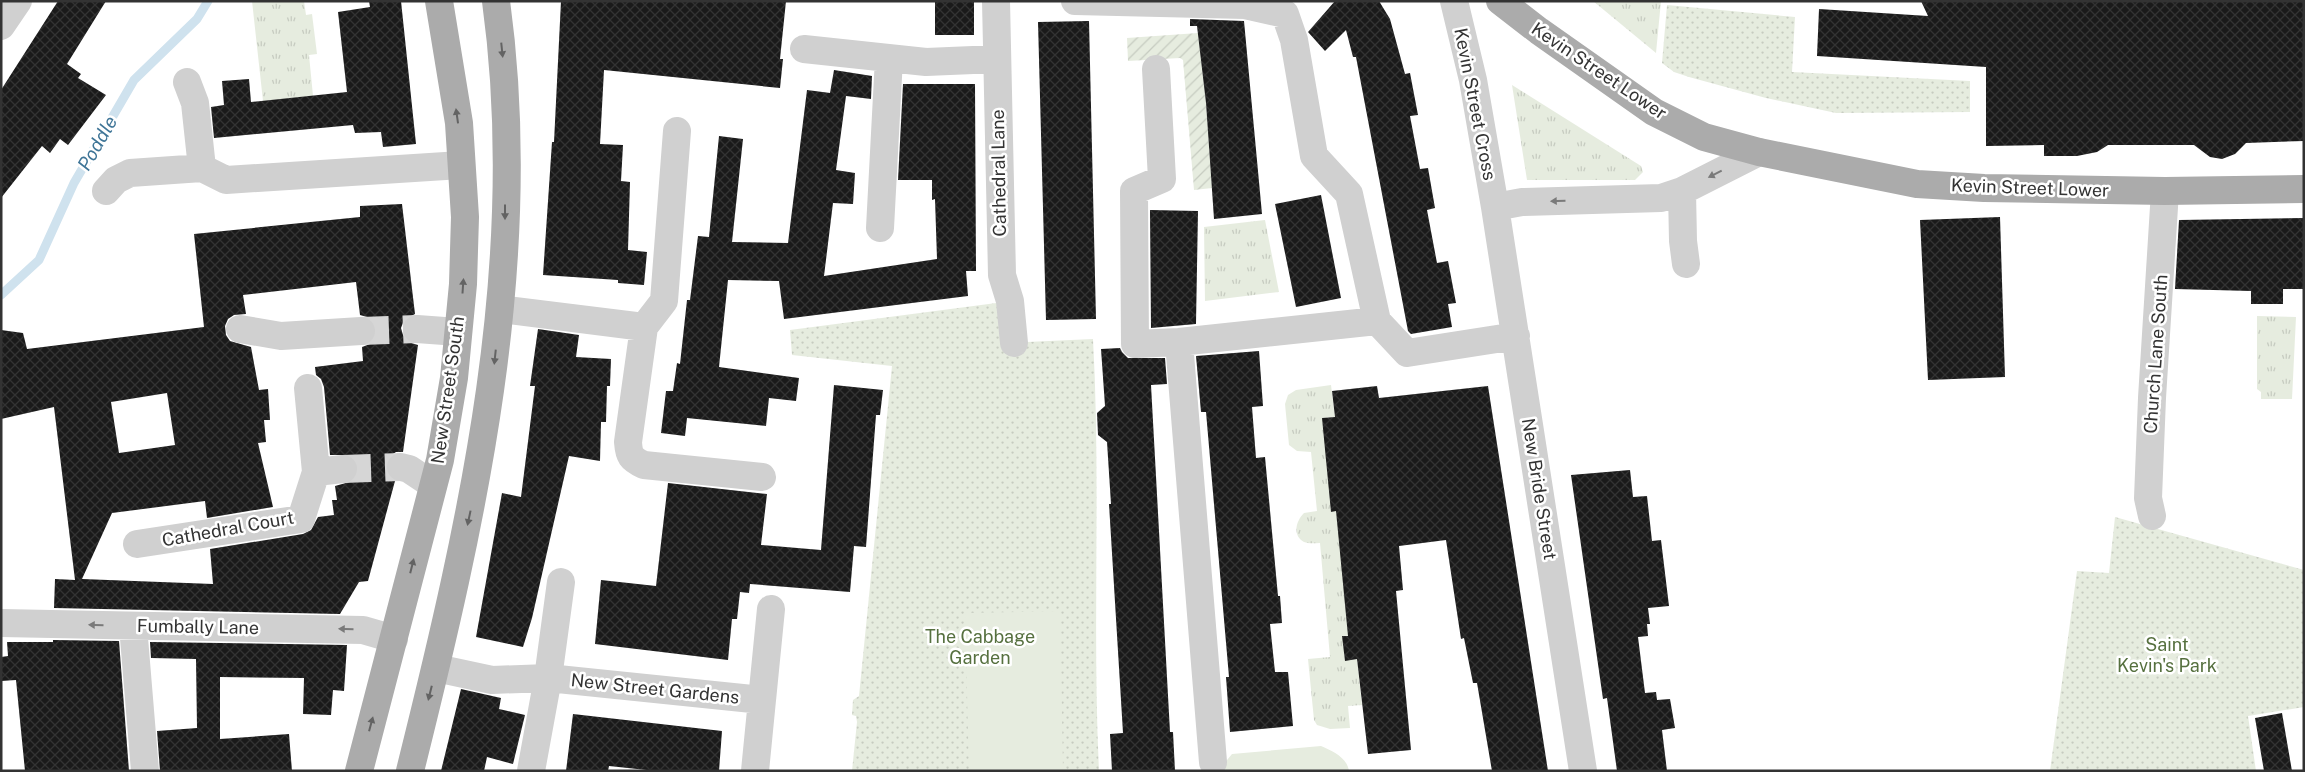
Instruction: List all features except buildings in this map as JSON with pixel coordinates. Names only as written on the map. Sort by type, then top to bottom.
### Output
[{"type":"main road","name":"New Street South","points":[[359,771],[440,460],[454,378],[463,284],[465,217],[458,123],[439,1]]},
{"type":"main road","points":[[410,771],[436,668],[484,438],[500,309],[505,235],[506,112],[503,52],[496,1]]},
{"type":"main road","name":"Kevin Street Lower","points":[[1500,1],[1539,31],[1654,112],[1704,137],[1759,152],[1917,184],[1984,188],[2165,191],[2304,189]]},
{"type":"street","points":[[1,26],[18,1]]},
{"type":"street","name":"Cathedral Lane","points":[[996,1],[1002,275],[1010,301],[1014,343]]},
{"type":"street","points":[[1075,1],[1245,5],[1285,14],[1294,40],[1314,156],[1348,194],[1377,321],[1407,353],[1516,336]]},
{"type":"street","name":"Kevin Street Cross","points":[[1454,1],[1473,80],[1495,207]]},
{"type":"street","points":[[804,49],[926,62],[997,59]]},
{"type":"street","points":[[880,228],[889,58]]},
{"type":"street","points":[[1156,69],[1162,179],[1134,191],[1134,344],[1179,342],[1377,321]]},
{"type":"street","points":[[187,82],[195,103],[202,168]]},
{"type":"street","points":[[677,132],[664,301],[644,327],[628,453],[632,460],[644,465],[762,477]]},
{"type":"street","points":[[1495,207],[1522,202],[1661,198],[1682,191],[1759,152]]},
{"type":"street","points":[[106,191],[116,180],[130,173],[202,168],[226,180],[461,165]]},
{"type":"street","points":[[1682,191],[1683,241],[1686,264]]},
{"type":"street","name":"Church Lane South","points":[[2152,516],[2148,498],[2151,416],[2165,191]]},
{"type":"street","name":"New Bride Street","points":[[1495,207],[1582,771]]},
{"type":"street","points":[[500,309],[644,327]]},
{"type":"street","points":[[240,329],[281,336],[361,331]]},
{"type":"street","points":[[417,329],[458,332]]},
{"type":"street","points":[[1179,342],[1213,762]]},
{"type":"street","name":"Cathedral Court","points":[[137,544],[301,519],[316,472],[308,388]]},
{"type":"street","points":[[401,467],[409,469],[433,485]]},
{"type":"street","points":[[316,472],[343,469]]},
{"type":"street","name":"New Street Gardens","points":[[531,771],[548,678],[562,582]]},
{"type":"street","name":"New Street Gardens","points":[[755,771],[771,609]]},
{"type":"street","name":"Fumbally Lane","points":[[1,623],[363,630],[394,639]]},
{"type":"street","points":[[133,626],[145,771]]},
{"type":"street","name":"New Street Gardens","points":[[436,668],[492,680],[548,678],[762,700]]},
{"type":"green space","points":[[252,1],[304,1],[306,15],[312,14],[317,54],[309,55],[313,96],[263,101]]},
{"type":"green space","points":[[1593,1],[1661,1],[1656,53]]},
{"type":"green space","points":[[1667,5],[1795,17],[1792,72],[1970,81],[1970,112],[1836,113],[1766,98],[1674,72],[1662,63]]},
{"type":"green space","points":[[1198,33],[1206,103],[1212,188],[1194,190],[1183,60],[1180,58],[1128,61],[1127,38]]},
{"type":"green space","points":[[1512,85],[1641,166],[1643,172],[1635,180],[1527,180]]},
{"type":"green space","points":[[1265,220],[1279,292],[1205,301],[1204,227]]},
{"type":"green space","name":"The Cabbage Garden","points":[[1004,302],[1006,343],[1093,339],[1099,771],[852,771],[857,722],[856,716],[852,715],[853,700],[859,696],[892,366],[792,355],[790,330]]},
{"type":"green space","points":[[2257,316],[2296,317],[2292,399],[2261,399],[2261,392],[2257,389]]},
{"type":"green space","points":[[1331,385],[1335,417],[1323,418],[1341,485],[1329,487],[1331,511],[1343,511],[1354,635],[1343,636],[1345,660],[1357,659],[1362,705],[1348,706],[1350,728],[1330,729],[1317,725],[1314,720],[1308,659],[1330,657],[1320,543],[1304,542],[1298,536],[1296,528],[1304,513],[1317,511],[1311,452],[1297,451],[1289,445],[1285,404],[1288,395],[1296,390]]},
{"type":"green space","name":"Saint Kevin's Park","points":[[2115,517],[2304,570],[2304,707],[2248,716],[2256,771],[2050,771],[2077,571],[2109,573]]},
{"type":"green space","points":[[1060,611],[1063,771],[969,771],[965,613]]},
{"type":"green space","points":[[1321,746],[1342,758],[1349,771],[1218,771],[1232,754]]},
{"type":"waterway","name":"Poddle","points":[[1,295],[39,260],[74,183],[134,80],[197,19],[208,1]]},
{"type":"tunnel","points":[[361,331],[417,329]]},
{"type":"tunnel","points":[[343,469],[401,467]]}]
